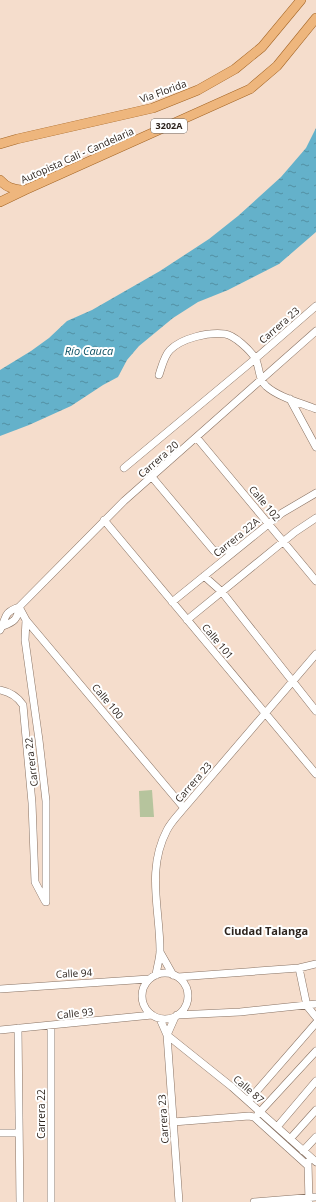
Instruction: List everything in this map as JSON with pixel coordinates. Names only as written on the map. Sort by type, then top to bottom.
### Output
[{"type":"main road","name":"Via Florida","points":[[1,145],[17,139],[153,108],[198,90],[235,69],[262,47],[302,0]]},
{"type":"main road","name":"Autopista Cali - Candelaria","points":[[0,202],[250,89],[277,66],[316,18]]},
{"type":"main road","points":[[0,180],[6,186],[14,189],[25,190]]},
{"type":"street","name":"Carrera 23","points":[[124,468],[256,359],[316,306]]},
{"type":"street","name":"Carrera 20","points":[[1,628],[4,617],[9,612],[19,607],[104,520],[316,332]]},
{"type":"street","points":[[159,375],[163,361],[170,350],[186,340],[202,334],[226,334],[244,345],[256,359],[262,380],[268,388],[290,399],[316,409]]},
{"type":"street","points":[[290,399],[316,448]]},
{"type":"street","name":"Calle 102","points":[[198,438],[316,581]]},
{"type":"street","points":[[152,477],[214,551],[238,549]]},
{"type":"street","name":"Carrera 22A","points":[[172,602],[282,513],[316,493]]},
{"type":"street","points":[[187,620],[295,532],[316,518]]},
{"type":"street","name":"Calle 101","points":[[104,520],[315,771]]},
{"type":"street","points":[[204,576],[222,592],[316,711]]},
{"type":"street","name":"Calle 100","points":[[19,607],[26,620],[184,808]]},
{"type":"street","name":"Carrera 22","points":[[0,690],[10,693],[18,698],[23,705],[32,803],[35,882],[46,902],[45,794],[25,640],[26,620]]},
{"type":"street","name":"Carrera 23","points":[[156,975],[160,952],[155,894],[157,856],[167,829],[316,654]]},
{"type":"street","points":[[33,842],[46,842]]},
{"type":"street","name":"Carrera 23","points":[[160,952],[175,976]]},
{"type":"street","points":[[175,976],[300,968],[316,964]]},
{"type":"street","points":[[300,968],[308,1006],[316,1017]]},
{"type":"street","points":[[176,1016],[183,1010],[188,996],[183,982],[175,976],[167,973],[156,975],[149,979],[144,986],[142,998],[146,1009],[152,1015],[160,1019],[168,1019],[176,1016],[308,1006],[316,1004]]},
{"type":"street","name":"Calle 94","points":[[0,989],[149,979]]},
{"type":"street","name":"Calle 93","points":[[0,1030],[152,1015]]},
{"type":"street","name":"Carrera 23","points":[[167,1035],[176,1016]]},
{"type":"street","name":"Carrera 23","points":[[160,1019],[167,1035],[179,1202]]},
{"type":"street","points":[[248,1101],[316,1023]]},
{"type":"street","name":"Carrera 22","points":[[51,1026],[51,1202]]},
{"type":"street","points":[[18,1028],[20,1202]]},
{"type":"street","name":"Calle 87","points":[[167,1035],[261,1112],[316,1162]]},
{"type":"street","points":[[173,1122],[252,1116],[261,1112],[316,1051]]},
{"type":"street","points":[[277,1127],[316,1081]]},
{"type":"street","points":[[290,1139],[316,1110]]},
{"type":"street","points":[[252,1116],[307,1165]]},
{"type":"street","points":[[0,1133],[19,1133]]},
{"type":"street","points":[[254,1202],[311,1199],[306,1153],[316,1137]]},
{"type":"green space","points":[[152,790],[154,817],[140,817],[139,791]]},
{"type":"water","name":"Río Cauca","points":[[316,128],[316,232],[279,264],[228,290],[198,302],[173,318],[139,346],[127,360],[118,377],[71,406],[0,436],[0,370],[49,338],[67,321],[92,310],[160,271],[209,239],[238,216],[281,177],[306,148]]},
{"type":"district","name":"Ciudad Talanga","points":[[266,931]]}]
